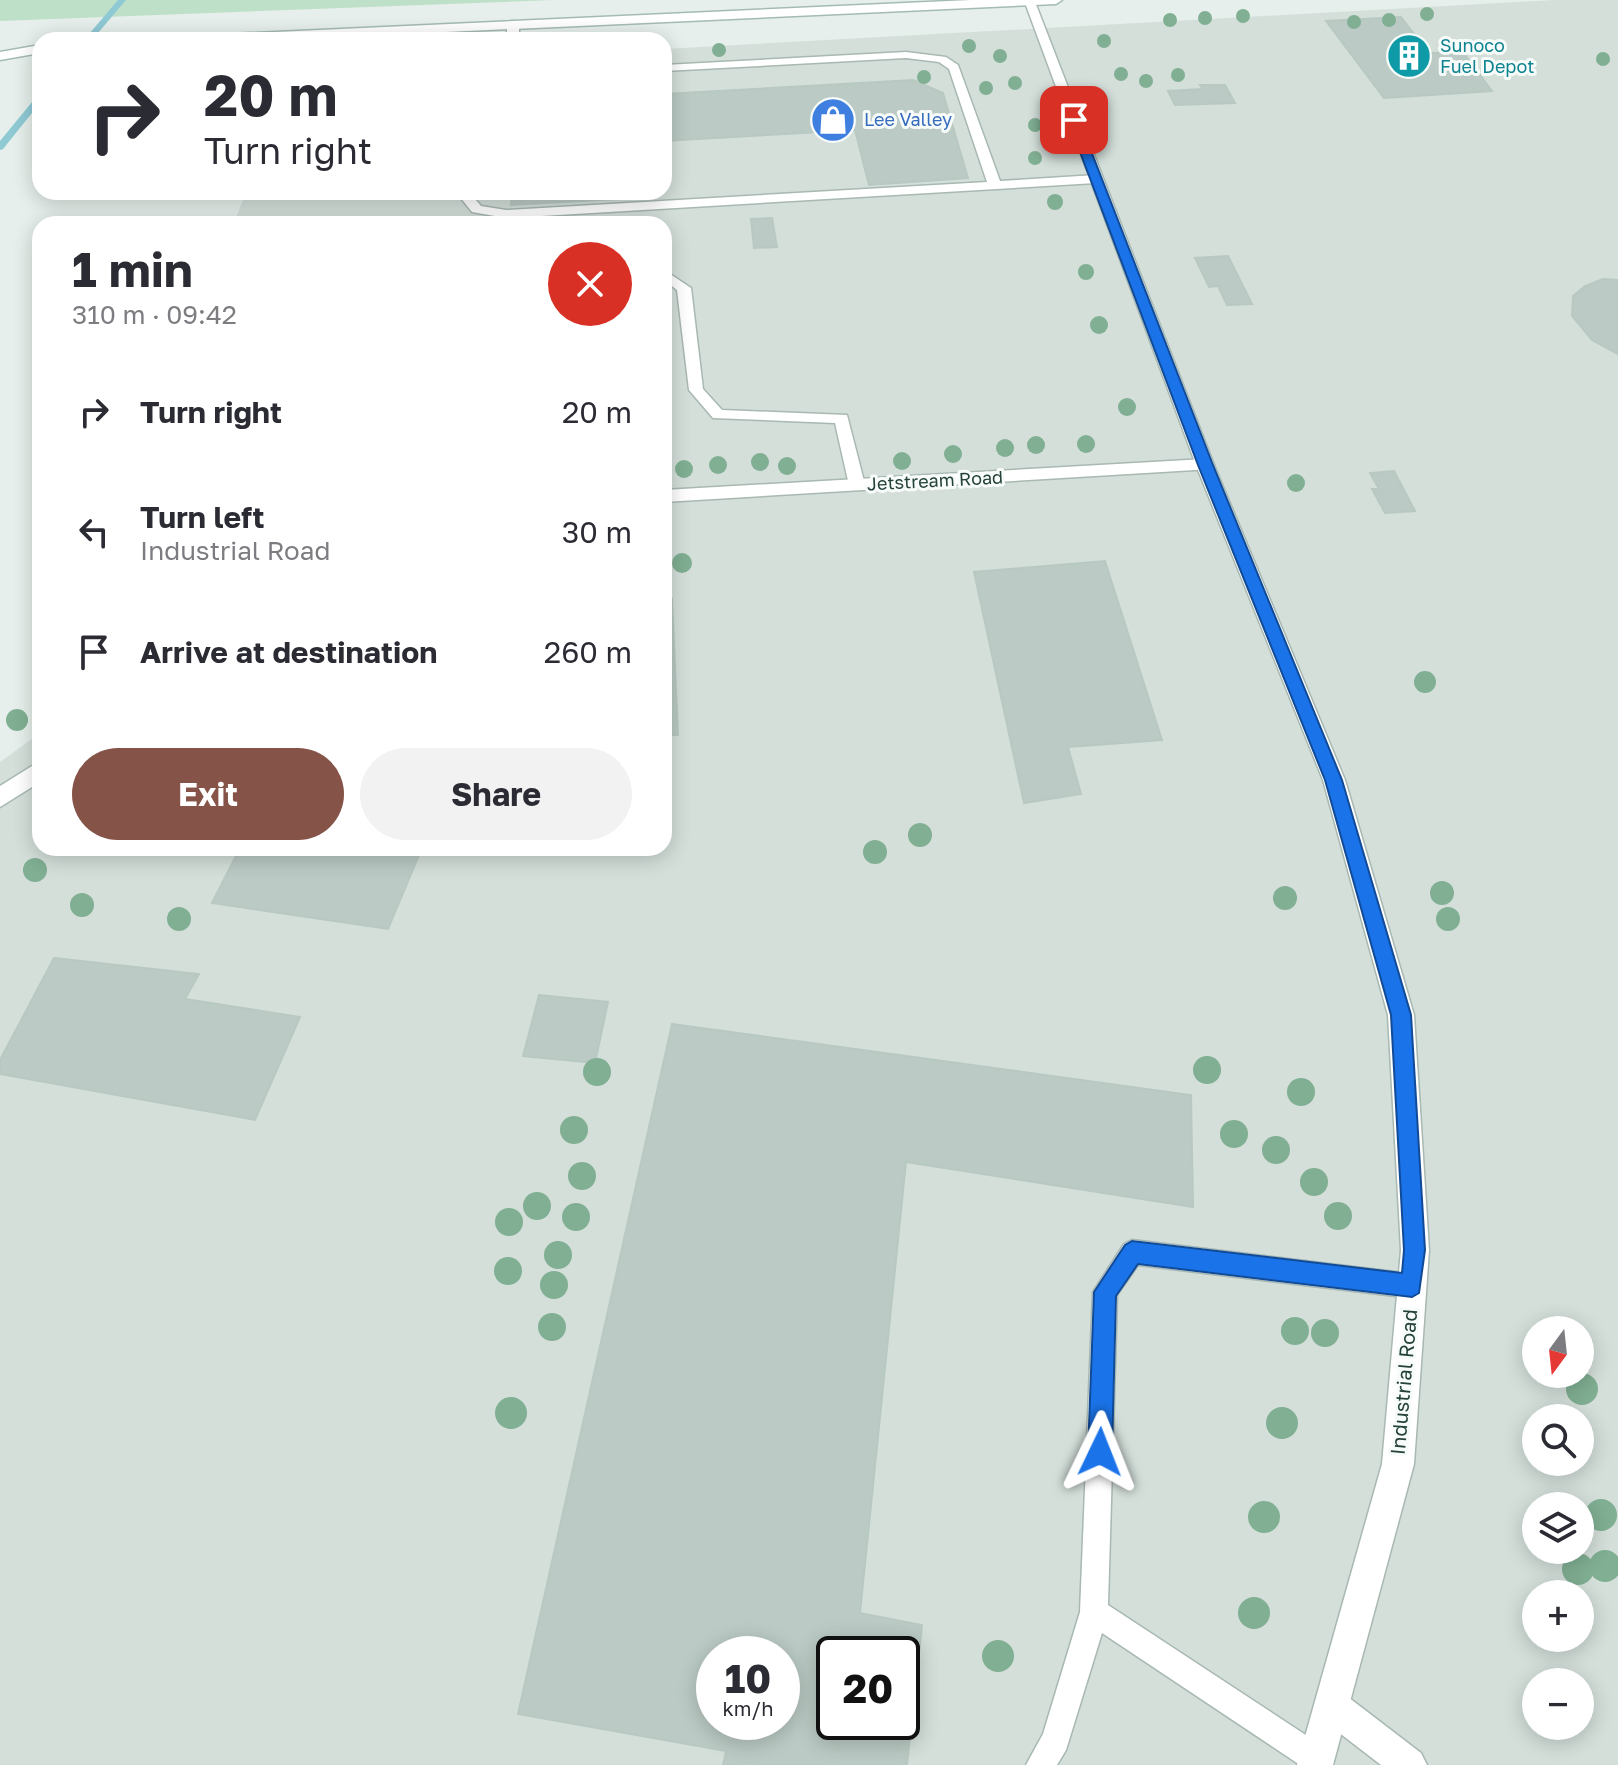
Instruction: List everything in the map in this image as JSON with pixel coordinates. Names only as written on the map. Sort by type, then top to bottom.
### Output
[{"type":"street","points":[[350,32],[1056,0]]},
{"type":"street","name":"Industrial Road","points":[[1028,1],[1205,465],[1334,780],[1401,1015],[1415,1250],[1398,1464],[1316,1762]]},
{"type":"street","points":[[0,44],[32,48]]},
{"type":"street","points":[[0,56],[32,50]]},
{"type":"street","name":"Jetstream Road","points":[[672,496],[1205,465]]},
{"type":"street","points":[[0,798],[32,776]]},
{"type":"street","points":[[1332,1706],[1409,1765]]},
{"type":"lane","points":[[513,24],[513,32]]},
{"type":"lane","points":[[672,68],[906,55],[942,59],[954,67],[995,185]]},
{"type":"lane","points":[[469,200],[477,209],[506,214],[1096,179]]},
{"type":"lane","points":[[672,280],[684,288],[696,390],[718,415],[842,418],[857,485]]},
{"type":"lane","points":[[1041,1765],[1056,1740],[1094,1612],[1105,1292],[1132,1252],[1412,1286]]},
{"type":"lane","points":[[1094,1612],[1316,1762]]},
{"type":"shaded area","points":[[1555,0],[1618,0],[1618,1765],[0,1765],[0,762],[32,739],[32,856],[672,856],[672,216],[237,216],[243,200],[672,200],[672,49]]},
{"type":"green space","points":[[0,0],[553,0],[0,21]]},
{"type":"building","name":"Sunoco Fuel Depot","points":[[1401,17],[1429,53],[1463,52],[1492,91],[1384,98],[1326,21]]},
{"type":"building","points":[[913,80],[943,93],[968,178],[869,185],[855,130],[672,141],[672,94]]},
{"type":"building","points":[[1200,85],[1225,85],[1235,103],[1175,105],[1168,91],[1203,89]]},
{"type":"building","points":[[511,200],[598,200],[511,205]]},
{"type":"building","points":[[772,218],[777,247],[754,248],[751,219]]},
{"type":"building","points":[[1228,256],[1252,304],[1227,305],[1218,286],[1209,287],[1195,258]]},
{"type":"building","points":[[1603,279],[1618,280],[1618,354],[1592,340],[1572,316],[1573,296],[1585,286]]},
{"type":"building","points":[[1394,471],[1415,511],[1385,513],[1372,489],[1379,489],[1370,473]]},
{"type":"building","points":[[1105,561],[1162,740],[1068,747],[1081,794],[1024,803],[974,572]]},
{"type":"building","points":[[672,599],[678,735],[672,735]]},
{"type":"building","points":[[236,856],[419,856],[388,929],[212,903]]},
{"type":"building","points":[[54,958],[199,974],[185,999],[300,1017],[255,1120],[0,1074],[0,1060]]},
{"type":"building","points":[[539,995],[608,1002],[595,1063],[523,1056]]},
{"type":"building","points":[[672,1024],[1191,1095],[1193,1207],[906,1162],[860,1613],[922,1625],[920,1644],[920,1636],[816,1636],[816,1740],[910,1740],[907,1765],[723,1765],[726,1751],[518,1714]]},
{"type":"waterway","points":[[95,32],[122,0]]},
{"type":"waterway","points":[[0,147],[32,108]]},
{"type":"place","name":"Sunoco Fuel Depot","points":[[1409,56]]},
{"type":"place","name":"Lee Valley","points":[[833,120]]},
{"type":"route","points":[[1074,120],[1205,465],[1334,780],[1401,1015],[1415,1250],[1412,1286],[1132,1252],[1105,1292],[1100,1452]]}]
